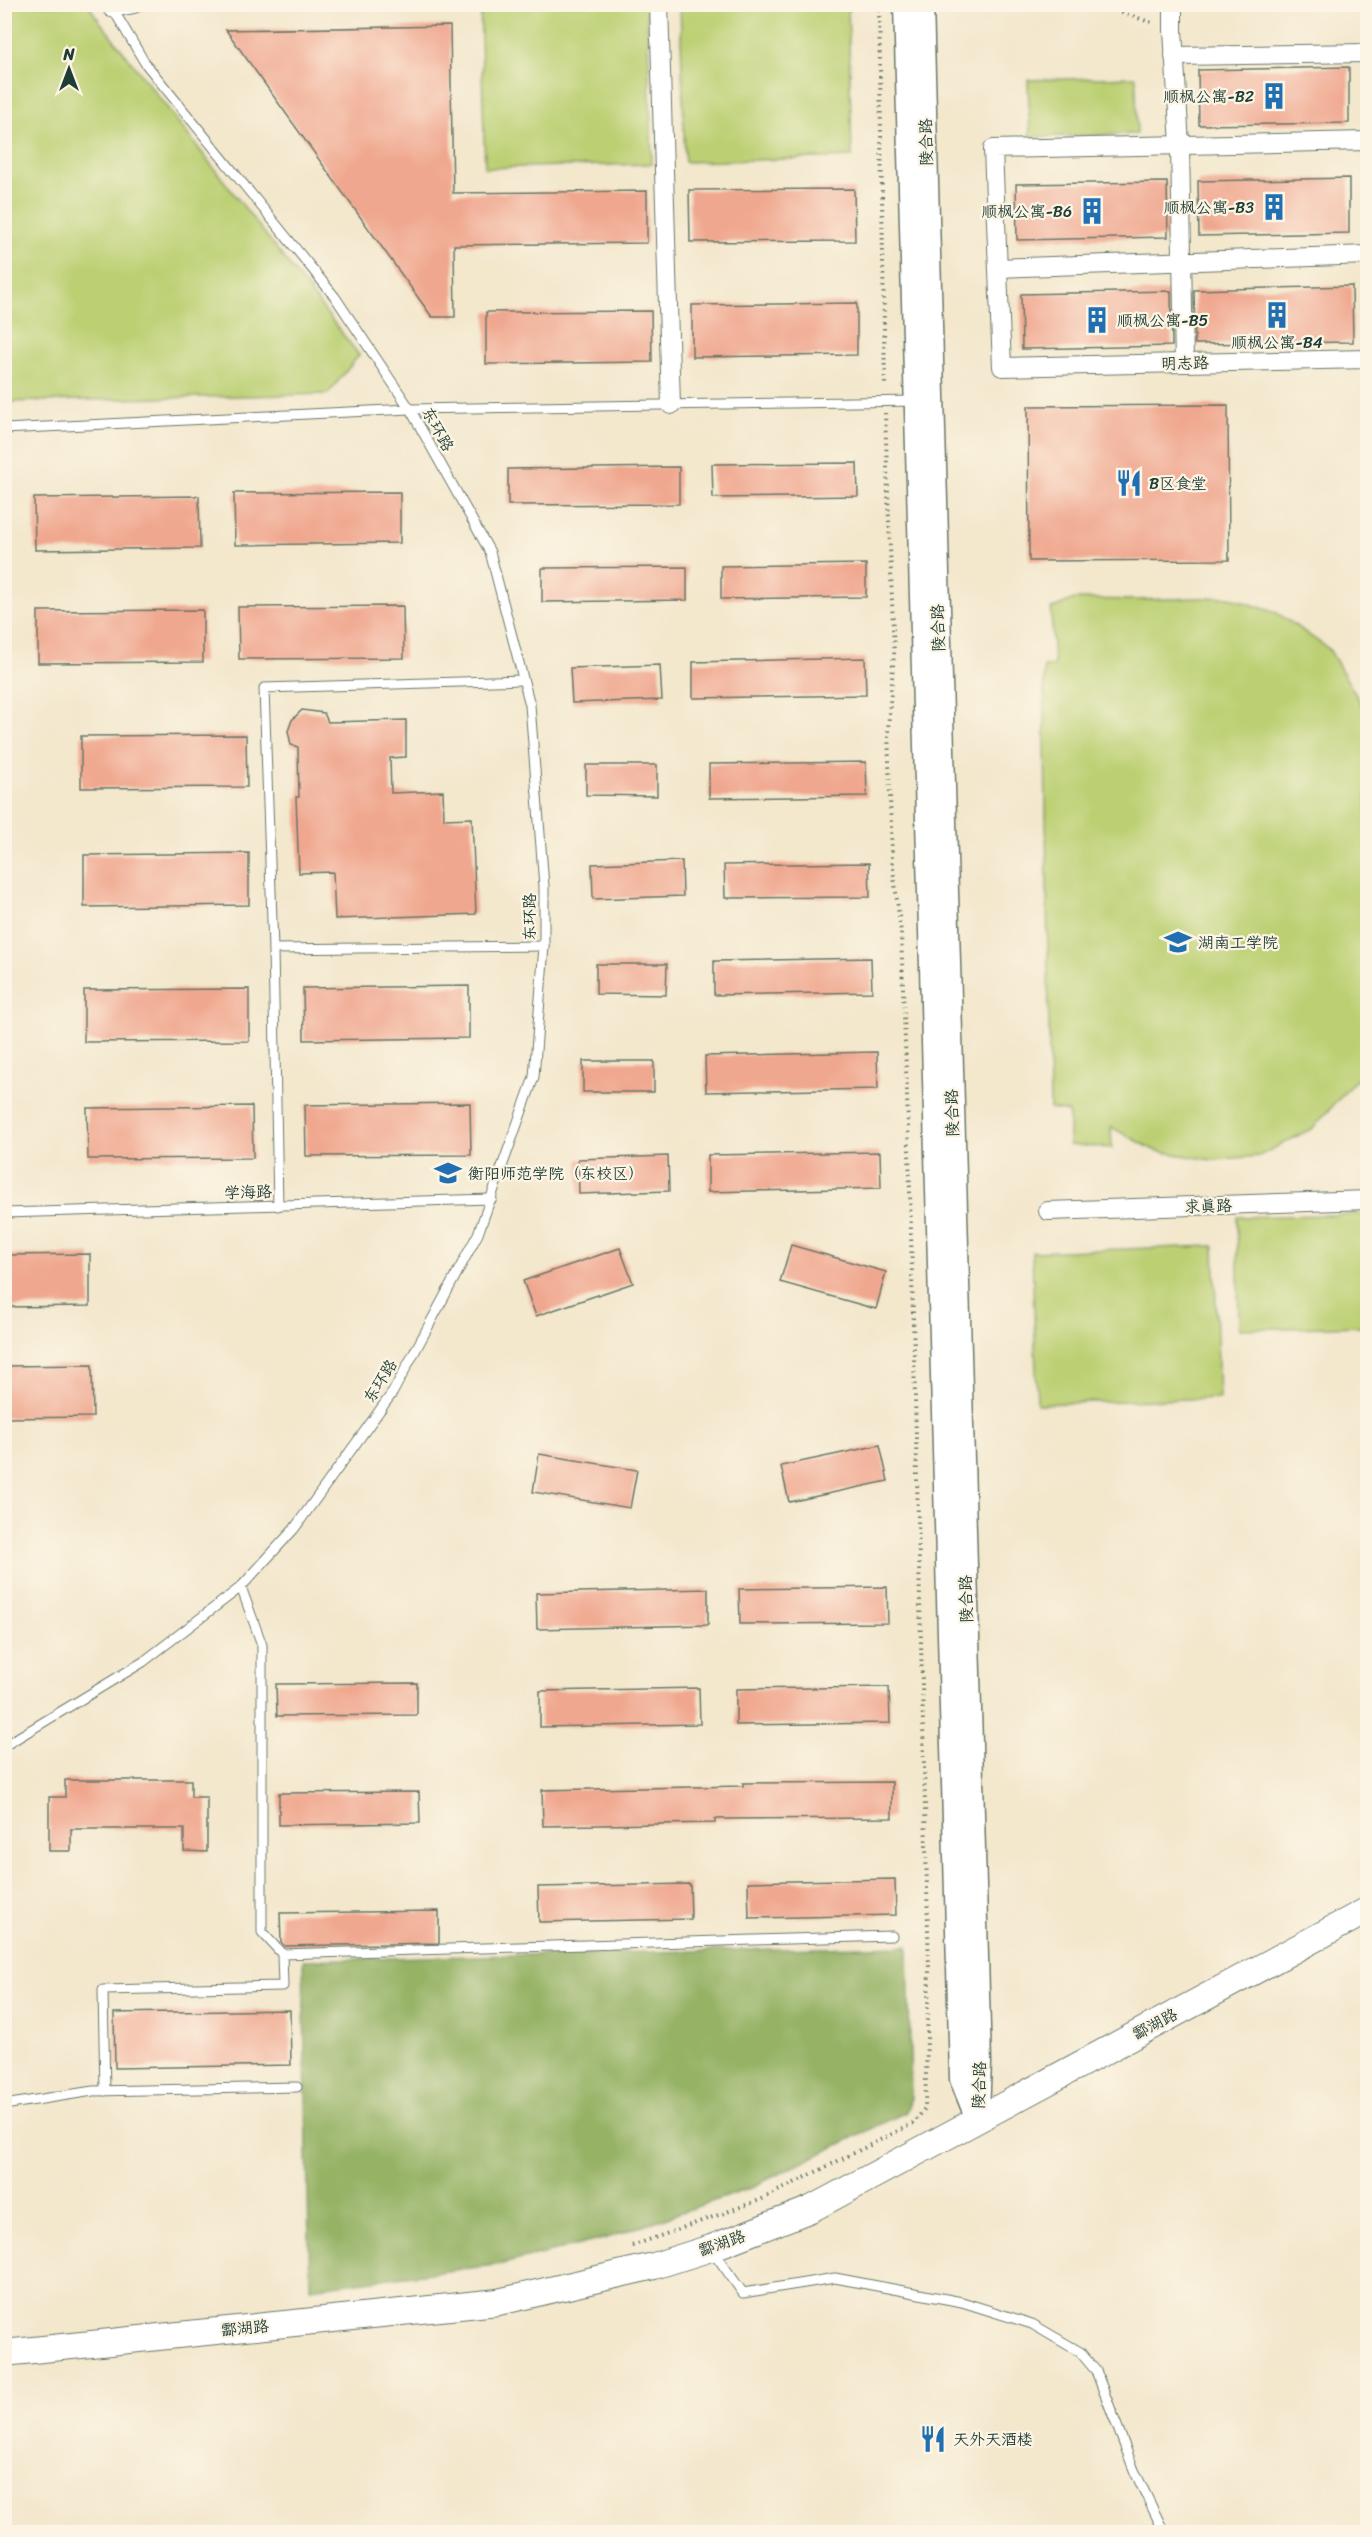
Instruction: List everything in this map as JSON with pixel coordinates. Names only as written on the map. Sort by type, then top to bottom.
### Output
[{"type":"main road","name":"酃湖路","points":[[4,2354],[498,2302],[654,2266],[711,2248],[811,2209],[1368,1910]]},
{"type":"street","points":[[111,6],[134,4]]},
{"type":"street","points":[[659,4],[671,405]]},
{"type":"street","name":"陵合路","points":[[905,4],[924,401]]},
{"type":"street","name":"陵合路","points":[[922,4],[924,401],[961,2079],[977,2120]]},
{"type":"street","points":[[1173,4],[1180,145],[1184,363]]},
{"type":"street","points":[[1174,56],[1368,52]]},
{"type":"street","points":[[1368,141],[993,149],[998,268],[1368,255]]},
{"type":"street","name":"明志路","points":[[998,268],[1002,367],[1368,359]]},
{"type":"street","name":"求真路","points":[[1048,1211],[1368,1200]]},
{"type":"lane","name":"东环路","points":[[4,1746],[143,1662],[241,1587],[294,1529],[393,1392],[478,1234],[534,1077],[544,946],[544,886],[530,705],[490,552],[410,409],[335,297],[145,63],[111,6]]},
{"type":"lane","points":[[4,429],[410,409],[924,401]]},
{"type":"lane","points":[[278,1206],[273,949],[264,688],[522,680]]},
{"type":"lane","points":[[273,949],[544,946]]},
{"type":"lane","name":"学海路","points":[[4,1213],[492,1199]]},
{"type":"lane","points":[[105,2091],[103,1990],[283,1986],[282,1954],[262,1932],[262,1645],[241,1587]]},
{"type":"lane","points":[[282,1954],[892,1935]]},
{"type":"lane","points":[[4,2105],[105,2091],[297,2087]]},
{"type":"lane","points":[[711,2248],[743,2293],[835,2278],[962,2302],[1032,2324],[1080,2352],[1096,2371],[1134,2470],[1164,2532]]},
{"type":"path","points":[[623,2249],[760,2200],[914,2123],[925,2108],[929,1970],[909,1152],[901,932],[892,860],[888,741],[894,654],[886,497],[879,4]]},
{"type":"path","points":[[1098,4],[1173,30]]},
{"type":"green space","points":[[4,5],[89,5],[359,355],[328,394],[5,402]]},
{"type":"green space","points":[[480,5],[647,5],[652,164],[485,168]]},
{"type":"green space","points":[[680,5],[848,5],[852,157],[685,162]]},
{"type":"green space","points":[[1136,77],[1137,134],[1030,137],[1028,80]]},
{"type":"green space","points":[[1229,597],[1277,613],[1329,649],[1367,714],[1367,1050],[1359,1076],[1313,1128],[1259,1156],[1212,1160],[1156,1151],[1111,1127],[1112,1148],[1069,1145],[1069,1112],[1050,1109],[1044,667],[1054,666],[1051,609],[1074,599],[1138,600]]},
{"type":"green space","points":[[1367,1214],[1367,1326],[1239,1329],[1237,1217]]},
{"type":"green space","points":[[1214,1246],[1219,1398],[1037,1404],[1032,1252]]},
{"type":"green space","points":[[908,1946],[911,2098],[906,2112],[748,2189],[607,2238],[502,2264],[310,2288],[303,1960]]},
{"type":"building","points":[[450,26],[453,193],[647,191],[647,243],[454,245],[455,317],[432,317],[226,30]]},
{"type":"building","name":"顺枫公寓-B2","points":[[1349,67],[1349,123],[1199,125],[1198,70]]},
{"type":"building","name":"顺枫公寓-B3","points":[[1349,178],[1349,233],[1199,236],[1198,181]]},
{"type":"building","name":"顺枫公寓-B6","points":[[1167,182],[1168,237],[1017,240],[1016,184]]},
{"type":"building","points":[[854,189],[855,241],[690,242],[689,190]]},
{"type":"building","name":"顺枫公寓-B4","points":[[1352,286],[1353,342],[1195,344],[1194,290]]},
{"type":"building","name":"顺枫公寓-B5","points":[[1171,291],[1172,346],[1022,349],[1021,294]]},
{"type":"building","points":[[857,303],[857,355],[692,357],[692,305]]},
{"type":"building","points":[[651,311],[652,362],[486,364],[486,312]]},
{"type":"building","name":"B区食堂","points":[[1228,405],[1229,560],[1029,561],[1028,406]]},
{"type":"building","points":[[857,463],[858,496],[713,498],[712,464]]},
{"type":"building","points":[[679,467],[679,504],[508,505],[508,469]]},
{"type":"building","points":[[400,492],[400,543],[235,545],[234,493]]},
{"type":"building","points":[[199,496],[200,548],[35,550],[34,498]]},
{"type":"building","points":[[866,564],[866,597],[721,599],[721,566]]},
{"type":"building","points":[[687,567],[687,600],[542,602],[542,568]]},
{"type":"building","points":[[403,606],[404,658],[239,659],[238,607]]},
{"type":"building","points":[[203,610],[203,662],[38,663],[38,611]]},
{"type":"building","points":[[865,658],[866,695],[693,698],[693,662]]},
{"type":"building","points":[[660,665],[662,700],[572,703],[570,668]]},
{"type":"building","points":[[302,710],[324,713],[328,722],[406,720],[406,757],[390,758],[391,793],[443,791],[444,819],[472,818],[476,914],[335,919],[333,872],[299,873],[296,797],[299,797],[298,747],[291,745],[288,731],[292,720]]},
{"type":"building","points":[[246,735],[247,787],[81,788],[81,736]]},
{"type":"building","points":[[866,762],[867,796],[709,798],[709,764]]},
{"type":"building","points":[[586,765],[657,765],[657,796],[586,795]]},
{"type":"building","points":[[249,853],[249,905],[84,907],[84,855]]},
{"type":"building","points":[[682,861],[683,896],[593,899],[592,864]]},
{"type":"building","points":[[869,863],[870,897],[725,898],[724,865]]},
{"type":"building","points":[[871,958],[872,992],[714,995],[714,961]]},
{"type":"building","points":[[596,964],[667,964],[666,995],[596,994]]},
{"type":"building","points":[[469,986],[469,1038],[304,1040],[303,988]]},
{"type":"building","points":[[249,989],[249,1041],[84,1042],[84,990]]},
{"type":"building","points":[[877,1052],[878,1089],[706,1092],[705,1056]]},
{"type":"building","points":[[583,1061],[654,1061],[654,1092],[583,1092]]},
{"type":"building","points":[[470,1103],[471,1155],[306,1156],[305,1105]]},
{"type":"building","points":[[252,1106],[253,1158],[88,1159],[87,1108]]},
{"type":"building","points":[[880,1152],[881,1188],[708,1192],[708,1155]]},
{"type":"building","points":[[668,1156],[669,1191],[579,1194],[578,1159]]},
{"type":"building","points":[[791,1245],[886,1272],[876,1309],[780,1282]]},
{"type":"building","points":[[620,1248],[633,1283],[536,1316],[523,1281]]},
{"type":"building","points":[[90,1254],[90,1306],[4,1307],[4,1255]]},
{"type":"building","points":[[92,1365],[93,1417],[4,1418],[4,1366]]},
{"type":"building","points":[[880,1445],[888,1481],[789,1502],[781,1466]]},
{"type":"building","points":[[539,1454],[637,1470],[630,1508],[533,1492]]},
{"type":"building","points":[[887,1587],[888,1623],[740,1624],[739,1589]]},
{"type":"building","points":[[708,1589],[708,1625],[537,1629],[536,1593]]},
{"type":"building","points":[[417,1683],[417,1715],[277,1716],[276,1684]]},
{"type":"building","points":[[889,1687],[890,1723],[736,1725],[736,1689]]},
{"type":"building","points":[[699,1688],[700,1724],[540,1727],[540,1691]]},
{"type":"building","points":[[65,1780],[191,1780],[191,1797],[207,1797],[207,1852],[184,1851],[184,1829],[71,1829],[71,1851],[49,1851],[49,1797],[65,1797]]},
{"type":"building","points":[[892,1782],[892,1818],[715,1819],[715,1823],[543,1826],[542,1790],[743,1786],[743,1783]]},
{"type":"building","points":[[419,1792],[420,1823],[279,1825],[279,1793]]},
{"type":"building","points":[[895,1879],[896,1915],[749,1918],[748,1882]]},
{"type":"building","points":[[690,1884],[691,1919],[539,1922],[538,1887]]},
{"type":"building","points":[[439,1911],[439,1943],[284,1946],[281,1942],[280,1913]]},
{"type":"building","points":[[290,2010],[291,2065],[115,2068],[114,2013]]},
{"type":"place","name":"顺枫公寓-B2","points":[[1274,96]]},
{"type":"place","name":"顺枫公寓-B3","points":[[1274,207]]},
{"type":"place","name":"顺枫公寓-B6","points":[[1092,211]]},
{"type":"place","name":"顺枫公寓-B4","points":[[1277,315]]},
{"type":"place","name":"顺枫公寓-B5","points":[[1097,320]]},
{"type":"place","name":"B区食堂","points":[[1129,483]]},
{"type":"place","name":"湖南工学院","points":[[1178,942]]},
{"type":"place","name":"衡阳师范学院（东校区）","points":[[448,1173]]},
{"type":"place","name":"天外天酒楼","points":[[933,2439]]}]
